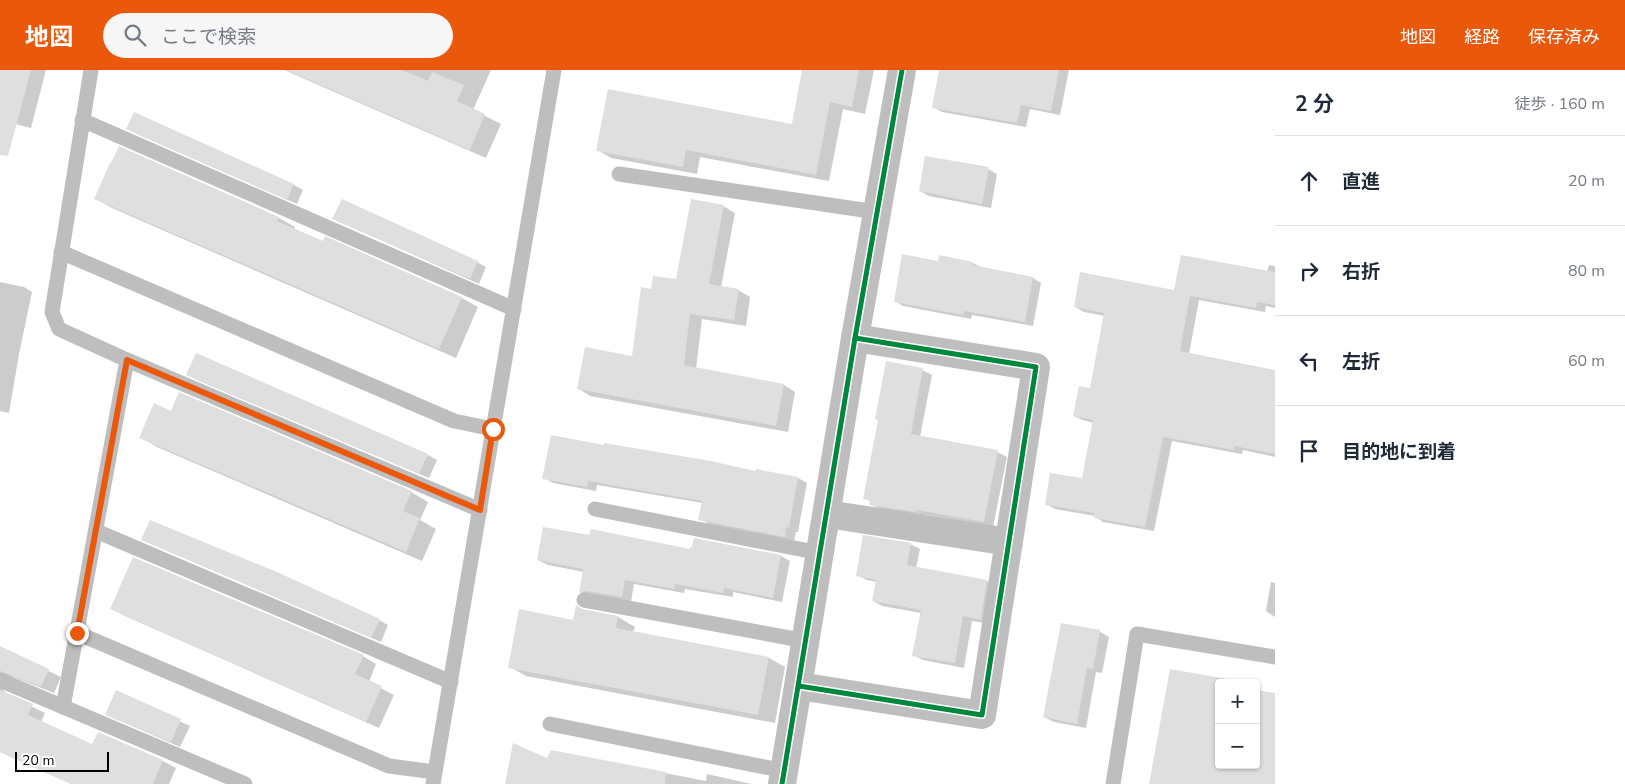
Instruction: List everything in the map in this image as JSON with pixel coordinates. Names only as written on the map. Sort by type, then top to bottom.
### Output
[{"type":"street","points":[[783,777],[854,338],[902,70]]},
{"type":"street","points":[[799,686],[982,714],[1036,367],[854,338]]},
{"type":"street","points":[[827,514],[1009,542]]},
{"type":"lane","points":[[91,70],[52,312],[59,329],[127,360],[480,510]]},
{"type":"lane","points":[[77,633],[390,766],[434,778],[554,70]]},
{"type":"lane","points":[[82,120],[514,309]]},
{"type":"lane","points":[[618,174],[877,212]]},
{"type":"lane","points":[[61,252],[454,421],[493,429]]},
{"type":"lane","points":[[63,707],[127,360]]},
{"type":"lane","points":[[595,509],[820,553]]},
{"type":"lane","points":[[96,531],[451,682]]},
{"type":"lane","points":[[584,600],[806,641]]},
{"type":"lane","points":[[1112,784],[1137,634],[1275,657]]},
{"type":"lane","points":[[0,680],[245,784]]},
{"type":"lane","points":[[550,724],[783,777]]},
{"type":"building","points":[[0,70],[31,70],[8,156],[0,155]]},
{"type":"building","points":[[286,70],[402,70],[428,81],[432,72],[464,85],[457,101],[485,114],[470,150]]},
{"type":"building","points":[[802,70],[859,70],[852,107],[830,102],[816,175],[686,150],[683,167],[596,151],[608,89],[792,124]]},
{"type":"building","points":[[939,70],[1059,70],[1051,111],[1021,105],[1017,123],[932,108]]},
{"type":"building","points":[[134,112],[294,184],[287,200],[126,129]]},
{"type":"building","points":[[119,146],[279,217],[277,221],[323,241],[325,236],[462,297],[439,349],[94,199]]},
{"type":"building","points":[[925,156],[989,167],[982,204],[919,191]]},
{"type":"building","points":[[342,199],[478,261],[470,279],[332,219]]},
{"type":"building","points":[[691,199],[724,205],[709,284],[739,289],[734,320],[690,314],[684,365],[784,384],[776,426],[577,389],[585,347],[632,356],[641,287],[651,289],[653,276],[676,279]]},
{"type":"building","points":[[902,254],[938,261],[939,255],[973,262],[973,265],[1033,277],[1025,322],[964,311],[963,315],[894,302]]},
{"type":"building","points":[[1181,255],[1275,272],[1275,305],[1257,302],[1256,308],[1190,296],[1180,351],[1275,370],[1275,454],[1234,446],[1234,450],[1163,437],[1145,527],[1094,518],[1094,513],[1045,505],[1050,473],[1082,478],[1093,420],[1073,416],[1079,386],[1090,388],[1104,313],[1074,307],[1080,272],[1174,290]]},
{"type":"building","points":[[196,353],[428,454],[419,474],[186,375]]},
{"type":"building","points":[[886,361],[923,368],[911,434],[998,450],[984,522],[917,510],[916,512],[869,505],[870,500],[863,499],[878,420],[875,419]]},
{"type":"building","points":[[179,392],[412,491],[403,511],[420,518],[406,552],[139,438],[154,403],[171,411]]},
{"type":"building","points":[[551,435],[798,477],[789,528],[786,527],[785,537],[698,520],[702,501],[588,481],[587,487],[542,479]]},
{"type":"building","points":[[150,520],[277,572],[380,619],[371,638],[141,540]]},
{"type":"building","points":[[543,527],[589,535],[591,529],[690,549],[694,538],[781,555],[773,598],[724,588],[723,593],[675,584],[675,589],[625,580],[622,597],[586,591],[579,593],[583,569],[537,560]]},
{"type":"building","points":[[863,535],[911,543],[907,565],[987,580],[981,620],[963,616],[955,663],[912,656],[921,610],[872,601],[876,580],[856,576]]},
{"type":"building","points":[[133,557],[364,655],[355,674],[382,686],[366,722],[110,609]]},
{"type":"building","points":[[576,605],[582,609],[618,616],[616,628],[769,657],[758,715],[508,668],[519,609],[573,620]]},
{"type":"building","points":[[1061,623],[1100,630],[1093,669],[1087,668],[1077,724],[1043,717]]},
{"type":"building","points":[[0,646],[49,669],[41,687],[0,671]]},
{"type":"building","points":[[1170,669],[1227,679],[1215,679],[1215,769],[1260,769],[1260,691],[1275,693],[1275,784],[1149,784]]},
{"type":"building","points":[[0,690],[33,704],[28,715],[92,744],[98,732],[163,760],[153,784],[71,784],[0,752]]},
{"type":"building","points":[[116,690],[181,719],[171,742],[105,715]]},
{"type":"building","points":[[513,743],[547,758],[551,750],[666,772],[665,784],[505,784]]},
{"type":"cycle path","points":[[782,784],[855,338],[902,70]]},
{"type":"cycle path","points":[[799,686],[982,715],[1036,367],[855,338]]},
{"type":"route","points":[[77,633],[127,360],[480,510],[493,429]]}]
